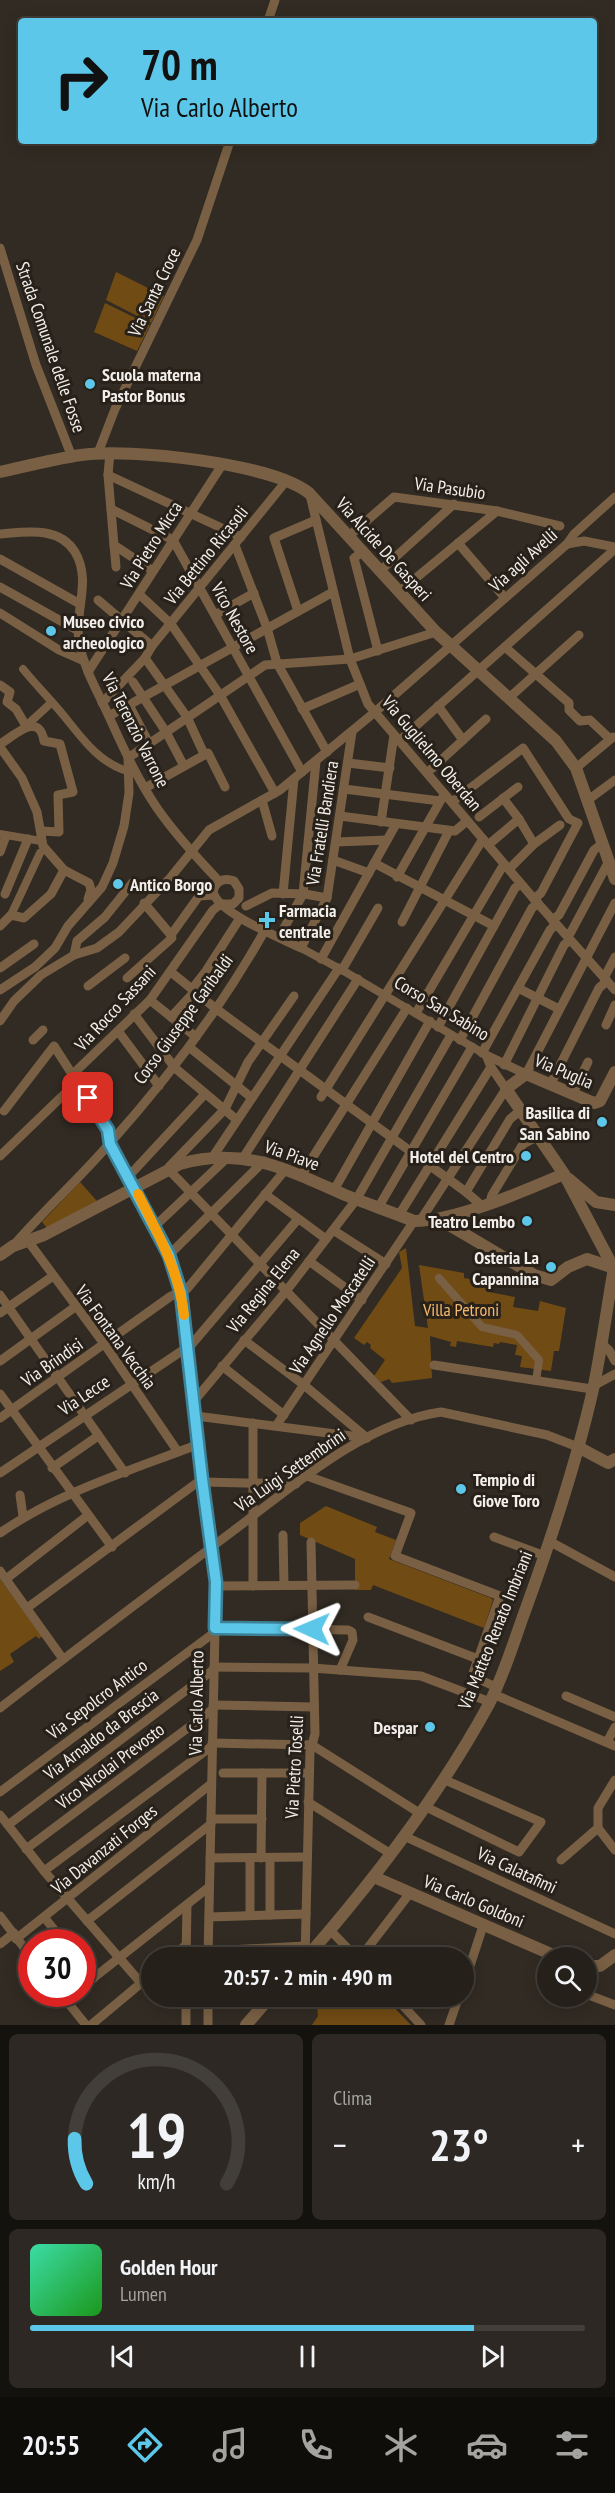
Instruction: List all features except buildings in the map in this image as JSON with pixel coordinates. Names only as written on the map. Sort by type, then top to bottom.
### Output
[{"type":"street","points":[[269,18],[275,0]]},
{"type":"street","name":"Via Santa Croce","points":[[116,567],[104,453],[115,409],[195,246],[229,144]]},
{"type":"street","name":"Strada Comunale delle Fosse","points":[[0,248],[36,365],[72,457]]},
{"type":"street","name":"Via Alcide De Gasperi","points":[[0,472],[72,457],[104,453],[138,453],[222,465],[287,480],[309,493],[436,632],[556,741],[576,768],[615,879]]},
{"type":"street","name":"Via Pietro Micca","points":[[88,672],[140,595],[153,571],[222,465]]},
{"type":"street","points":[[108,475],[191,513],[238,541],[277,663],[327,752]]},
{"type":"street","name":"Via Bettino Ricasoli","points":[[102,703],[145,658],[152,646],[287,480]]},
{"type":"street","name":"Via Guglielmo Oberdan","points":[[309,493],[350,659],[368,704],[427,773],[442,798],[452,802],[615,990]]},
{"type":"street","name":"Via Pasubio","points":[[349,536],[394,497],[497,511],[560,526]]},
{"type":"street","name":"Via agli Avelli","points":[[38,971],[74,955],[97,948],[119,932],[170,878],[209,830],[275,793],[352,732],[567,544],[574,534],[615,497]]},
{"type":"street","points":[[380,571],[454,504]]},
{"type":"street","points":[[111,509],[173,540]]},
{"type":"street","points":[[399,592],[497,511]]},
{"type":"street","points":[[298,611],[274,537],[316,520]]},
{"type":"street","name":"Via Terenzio Varrone","points":[[0,534],[38,532],[62,538],[75,551],[82,566],[83,582],[77,630],[88,672],[128,758],[145,788],[191,852],[219,881]]},
{"type":"street","name":"Vico Nestore","points":[[173,540],[302,772]]},
{"type":"street","points":[[567,544],[584,541],[615,548]]},
{"type":"street","points":[[458,543],[505,598]]},
{"type":"street","points":[[114,545],[153,571]]},
{"type":"street","points":[[381,822],[397,738],[438,706],[615,548]]},
{"type":"street","points":[[362,552],[354,558],[378,651]]},
{"type":"street","points":[[0,559],[80,604]]},
{"type":"street","points":[[0,587],[77,630]]},
{"type":"street","points":[[109,716],[333,592]]},
{"type":"street","points":[[215,615],[254,593]]},
{"type":"street","points":[[140,595],[171,624],[220,695],[275,793]]},
{"type":"street","points":[[98,600],[152,646]]},
{"type":"street","points":[[0,613],[59,650],[84,661]]},
{"type":"street","points":[[0,1021],[14,1001],[25,991],[68,926],[102,887],[113,863],[124,826],[129,793],[128,758],[265,665],[350,659],[436,632]]},
{"type":"street","points":[[509,698],[579,635]]},
{"type":"street","points":[[505,647],[569,703],[569,710],[580,721],[590,720],[613,737],[576,768]]},
{"type":"street","points":[[145,658],[187,717],[204,754]]},
{"type":"street","points":[[23,669],[84,742],[112,766],[127,771]]},
{"type":"street","points":[[133,682],[166,732],[184,766]]},
{"type":"street","points":[[302,709],[360,684]]},
{"type":"street","points":[[0,685],[10,692],[4,704],[16,709],[26,726],[35,728],[43,736],[44,741],[60,744],[73,792],[58,795],[60,832],[28,839],[3,835],[0,852]]},
{"type":"street","points":[[52,702],[26,726],[0,745],[22,778],[37,812],[43,846],[64,870],[89,883],[91,890],[86,904]]},
{"type":"street","points":[[129,705],[149,743]]},
{"type":"street","points":[[438,706],[463,740]]},
{"type":"street","points":[[427,773],[486,719]]},
{"type":"street","name":"Via Fratelli Bandiera","points":[[301,948],[327,898],[352,732]]},
{"type":"street","name":"Via Regina Elena","points":[[194,1401],[287,1290],[356,1200],[541,893],[574,821],[523,748],[452,802]]},
{"type":"street","points":[[145,788],[208,753],[225,787]]},
{"type":"street","points":[[279,937],[303,894],[316,761]]},
{"type":"street","points":[[348,764],[390,768]]},
{"type":"street","points":[[283,894],[294,779]]},
{"type":"street","points":[[588,801],[615,780]]},
{"type":"street","points":[[479,817],[518,787]]},
{"type":"street","points":[[344,789],[442,798],[397,877]]},
{"type":"street","points":[[503,798],[534,844]]},
{"type":"street","points":[[262,800],[272,836]]},
{"type":"street","points":[[340,816],[449,831],[454,831],[467,821]]},
{"type":"street","points":[[324,1093],[485,842],[519,819]]},
{"type":"street","points":[[321,959],[396,824]]},
{"type":"street","points":[[416,1013],[474,915],[506,867],[560,825]]},
{"type":"street","points":[[402,922],[449,831]]},
{"type":"street","points":[[5,894],[28,839]]},
{"type":"street","points":[[336,842],[387,840]]},
{"type":"street","points":[[484,1054],[594,850],[603,843]]},
{"type":"street","points":[[0,926],[11,915],[40,852]]},
{"type":"street","points":[[333,860],[369,873]]},
{"type":"street","points":[[504,1065],[609,861]]},
{"type":"street","points":[[374,863],[494,926]]},
{"type":"street","points":[[11,915],[24,918],[51,894],[64,870]]},
{"type":"street","points":[[240,894],[233,904],[221,904],[214,895],[215,886],[219,881],[226,879],[234,881],[239,886],[240,894],[254,924]]},
{"type":"street","points":[[74,955],[77,941],[105,917],[133,882]]},
{"type":"street","points":[[334,1190],[515,888],[521,884]]},
{"type":"street","points":[[246,906],[272,893],[303,894],[327,898]]},
{"type":"street","points":[[127,978],[172,938],[171,935],[199,896],[214,895]]},
{"type":"street","points":[[144,903],[171,935]]},
{"type":"street","points":[[506,1089],[526,1074],[615,903]]},
{"type":"street","name":"Corso San Sabino","points":[[221,904],[240,918],[341,969],[484,1054],[564,1174]]},
{"type":"street","name":"Via Rocco Sassani","points":[[0,1156],[134,1014],[150,1000],[213,910],[221,904]]},
{"type":"street","points":[[212,1158],[341,969],[378,908]]},
{"type":"street","points":[[171,1017],[194,990],[240,918]]},
{"type":"street","name":"Corso Giuseppe Garibaldi","points":[[0,1255],[13,1246],[110,1144],[175,1068],[237,979],[265,930]]},
{"type":"street","points":[[0,968],[34,944]]},
{"type":"street","points":[[55,948],[65,960]]},
{"type":"street","points":[[550,1085],[615,957]]},
{"type":"street","points":[[88,986],[125,958]]},
{"type":"street","points":[[0,990],[38,971]]},
{"type":"street","points":[[171,972],[215,1008],[300,1069],[324,1093],[373,1122],[466,1192],[486,1203],[523,1144],[539,1136]]},
{"type":"street","points":[[243,1158],[358,979]]},
{"type":"street","points":[[16,981],[25,991]]},
{"type":"street","points":[[518,988],[560,1009]]},
{"type":"street","points":[[294,996],[248,1062],[225,1109],[169,1167],[169,1170],[233,1233],[411,1420]]},
{"type":"street","points":[[150,1000],[196,1037]]},
{"type":"street","points":[[606,1024],[615,1005]]},
{"type":"street","points":[[301,1176],[407,1008]]},
{"type":"street","points":[[134,1014],[175,1068],[237,1120]]},
{"type":"street","points":[[33,1040],[43,1030]]},
{"type":"street","points":[[118,1031],[159,1086]]},
{"type":"street","name":"Via Carlo Alberto","points":[[4,1111],[54,1046],[108,1130],[110,1144],[169,1255],[181,1293],[216,1586],[208,1947]]},
{"type":"street","points":[[189,1047],[252,1098]]},
{"type":"street","points":[[378,1208],[472,1047]]},
{"type":"street","name":"Via Puglia","points":[[484,1054],[504,1065],[594,1103],[600,1101],[615,1072]]},
{"type":"street","points":[[572,1095],[588,1062]]},
{"type":"street","points":[[399,1215],[491,1067]]},
{"type":"street","name":"Via Agnello Moscatelli","points":[[276,1426],[386,1263],[448,1179],[506,1089]]},
{"type":"street","points":[[128,1177],[206,1094]]},
{"type":"street","points":[[466,1192],[510,1119],[521,1110]]},
{"type":"street","points":[[154,1227],[227,1158]]},
{"type":"street","name":"Via Piave","points":[[13,1246],[44,1235],[169,1170],[197,1159],[243,1158],[264,1161],[356,1200],[417,1221],[439,1219],[564,1174]]},
{"type":"street","points":[[169,1255],[264,1161]]},
{"type":"street","name":"Via Brindisi","points":[[0,1418],[105,1346],[171,1296],[181,1293],[286,1169]]},
{"type":"street","points":[[564,1174],[596,1202],[611,1205]]},
{"type":"street","points":[[564,1174],[614,1265]]},
{"type":"street","points":[[266,1194],[326,1239]]},
{"type":"street","points":[[588,1220],[611,1205]]},
{"type":"street","name":"Via Lecce","points":[[0,1473],[192,1344],[298,1219]]},
{"type":"street","points":[[439,1219],[534,1275],[551,1280],[568,1267],[587,1259],[600,1243]]},
{"type":"street","points":[[333,1230],[386,1263]]},
{"type":"street","name":"Via Fontana Vecchia","points":[[28,1241],[105,1346],[178,1452]]},
{"type":"street","points":[[587,1259],[614,1265]]},
{"type":"street","points":[[309,1261],[362,1300]]},
{"type":"street","name":"Via Matteo Renato Imbriani","points":[[312,1947],[330,1930],[374,1877],[424,1810],[445,1780],[493,1694],[545,1556],[578,1447],[593,1387],[614,1265]]},
{"type":"street","points":[[4,1310],[52,1276]]},
{"type":"street","points":[[438,1278],[482,1327],[517,1335],[539,1360],[536,1381]]},
{"type":"street","points":[[0,1295],[4,1310],[30,1340],[125,1473]]},
{"type":"street","points":[[0,1361],[75,1307]]},
{"type":"street","points":[[244,1340],[304,1385],[367,1438]]},
{"type":"street","points":[[600,1342],[609,1350],[615,1361]]},
{"type":"street","points":[[434,1365],[536,1381],[593,1387],[615,1374]]},
{"type":"street","points":[[222,1366],[284,1415]]},
{"type":"street","points":[[0,1394],[71,1495],[111,1547]]},
{"type":"street","name":"Via Luigi Settembrini","points":[[0,1708],[253,1515],[307,1476],[367,1438],[411,1420],[441,1412],[547,1435],[578,1447]]},
{"type":"street","points":[[196,1416],[367,1438]]},
{"type":"street","points":[[253,1423],[253,1586]]},
{"type":"street","points":[[52,1468],[98,1436]]},
{"type":"street","points":[[0,1533],[24,1516],[199,1444]]},
{"type":"street","points":[[578,1447],[613,1463]]},
{"type":"street","points":[[307,1476],[411,1513],[395,1556],[500,1596],[472,1676],[493,1694]]},
{"type":"street","points":[[27,1608],[202,1480],[296,1484]]},
{"type":"street","points":[[20,1495],[24,1516]]},
{"type":"street","points":[[63,1659],[3,1575],[87,1516]]},
{"type":"street","points":[[283,1535],[284,1585]]},
{"type":"street","points":[[494,1537],[545,1556]]},
{"type":"street","points":[[549,1541],[615,1577]]},
{"type":"street","name":"Via Pietro Toselli","points":[[305,1947],[309,1773],[315,1734],[311,1542]]},
{"type":"street","points":[[216,1586],[355,1585]]},
{"type":"street","points":[[368,1617],[478,1659]]},
{"type":"street","points":[[215,1630],[312,1629],[352,1632],[353,1640],[340,1670]]},
{"type":"street","name":"Via Sepolcro Antico","points":[[0,1792],[215,1630]]},
{"type":"street","points":[[214,1668],[312,1668],[421,1676],[493,1694],[611,1744],[615,1726]]},
{"type":"street","name":"Via Arnaldo da Brescia","points":[[8,1825],[214,1668]]},
{"type":"street","points":[[566,1696],[615,1717]]},
{"type":"street","points":[[213,1707],[314,1707]]},
{"type":"street","name":"Vico Nicolai Prevosto","points":[[26,1849],[213,1707]]},
{"type":"street","points":[[44,1871],[212,1744],[312,1745],[424,1810],[519,1852],[541,1822],[445,1780]]},
{"type":"street","points":[[223,1773],[309,1773]]},
{"type":"street","points":[[262,1773],[262,1820],[270,1915]]},
{"type":"street","points":[[615,1780],[598,1808],[598,1828],[615,1850]]},
{"type":"street","name":"Via Davanzati Forges","points":[[0,1944],[44,1917],[211,1784]]},
{"type":"street","points":[[308,1802],[391,1854]]},
{"type":"street","points":[[0,1815],[44,1871],[141,1983],[91,2025]]},
{"type":"street","points":[[87,1921],[210,1821],[262,1820]]},
{"type":"street","points":[[561,1860],[598,1828]]},
{"type":"street","name":"Via Calatafimi","points":[[404,1836],[615,1934]]},
{"type":"street","points":[[210,1858],[307,1857]]},
{"type":"street","points":[[250,1858],[250,1916]]},
{"type":"street","name":"Via Carlo Goldoni","points":[[374,1877],[537,1948]]},
{"type":"street","points":[[96,1977],[209,1887]]},
{"type":"street","points":[[368,1947],[410,1893]]},
{"type":"street","points":[[184,1947],[186,1945],[187,1905]]},
{"type":"street","points":[[209,1917],[306,1914]]},
{"type":"street","points":[[0,1916],[18,1940]]},
{"type":"street","points":[[44,1917],[54,1929]]},
{"type":"street","points":[[474,1953],[483,1926]]},
{"type":"street","points":[[330,1930],[348,1947]]},
{"type":"street","points":[[597,1967],[613,1959]]},
{"type":"street","points":[[597,1998],[615,2005]]},
{"type":"street","points":[[71,2007],[86,2025]]},
{"type":"street","points":[[186,2007],[186,2025]]},
{"type":"street","points":[[208,2007],[208,2025]]},
{"type":"street","points":[[246,2025],[262,2007]]},
{"type":"street","points":[[404,2007],[421,2025]]},
{"type":"street","points":[[449,2025],[455,2007]]},
{"type":"green space","points":[[116,272],[164,296],[151,323],[106,300]]},
{"type":"green space","points":[[105,303],[150,325],[137,351],[94,332]]},
{"type":"green space","points":[[80,1182],[97,1201],[47,1228],[42,1222]]},
{"type":"green space","name":"Villa Petroni","points":[[406,1248],[415,1326],[428,1328],[419,1265],[464,1273],[464,1278],[490,1283],[489,1292],[515,1297],[513,1307],[538,1311],[540,1301],[566,1308],[559,1351],[554,1351],[551,1371],[520,1367],[522,1356],[515,1355],[517,1345],[500,1342],[499,1344],[494,1343],[493,1347],[457,1341],[456,1347],[450,1346],[451,1342],[430,1336],[432,1378],[392,1383],[389,1379],[381,1382],[374,1376],[385,1360],[370,1348],[371,1345],[367,1342],[364,1345],[354,1338],[402,1268],[399,1252]]},
{"type":"green space","points":[[326,1506],[377,1527],[375,1532],[396,1540],[389,1559],[491,1598],[493,1600],[484,1628],[373,1585],[371,1590],[355,1590],[355,1559],[300,1535],[300,1523]]},
{"type":"green space","points":[[0,1579],[42,1636],[39,1639],[36,1636],[10,1654],[14,1662],[0,1671]]},
{"type":"green space","points":[[317,2007],[394,2007],[411,2025],[312,2025],[318,2016]]},
{"type":"slow traffic","points":[[138,1194],[169,1255],[181,1293],[184,1315]]},
{"type":"place","name":"Scuola materna Pastor Bonus","points":[[90,384]]},
{"type":"place","name":"Museo civico archeologico","points":[[51,631]]},
{"type":"place","name":"Antico Borgo","points":[[118,884]]},
{"type":"place","name":"Farmacia centrale","points":[[267,920]]},
{"type":"place","name":"Basilica di San Sabino","points":[[602,1122]]},
{"type":"place","name":"Hotel del Centro","points":[[526,1156]]},
{"type":"place","name":"Teatro Lembo","points":[[527,1221]]},
{"type":"place","name":"Osteria La Capannina","points":[[551,1267]]},
{"type":"place","name":"Tempio di Giove Toro","points":[[461,1489]]},
{"type":"place","name":"Despar","points":[[430,1727]]},
{"type":"route","points":[[88,1098],[108,1130],[110,1144],[169,1255],[181,1293],[216,1582],[215,1628],[312,1629]]}]
